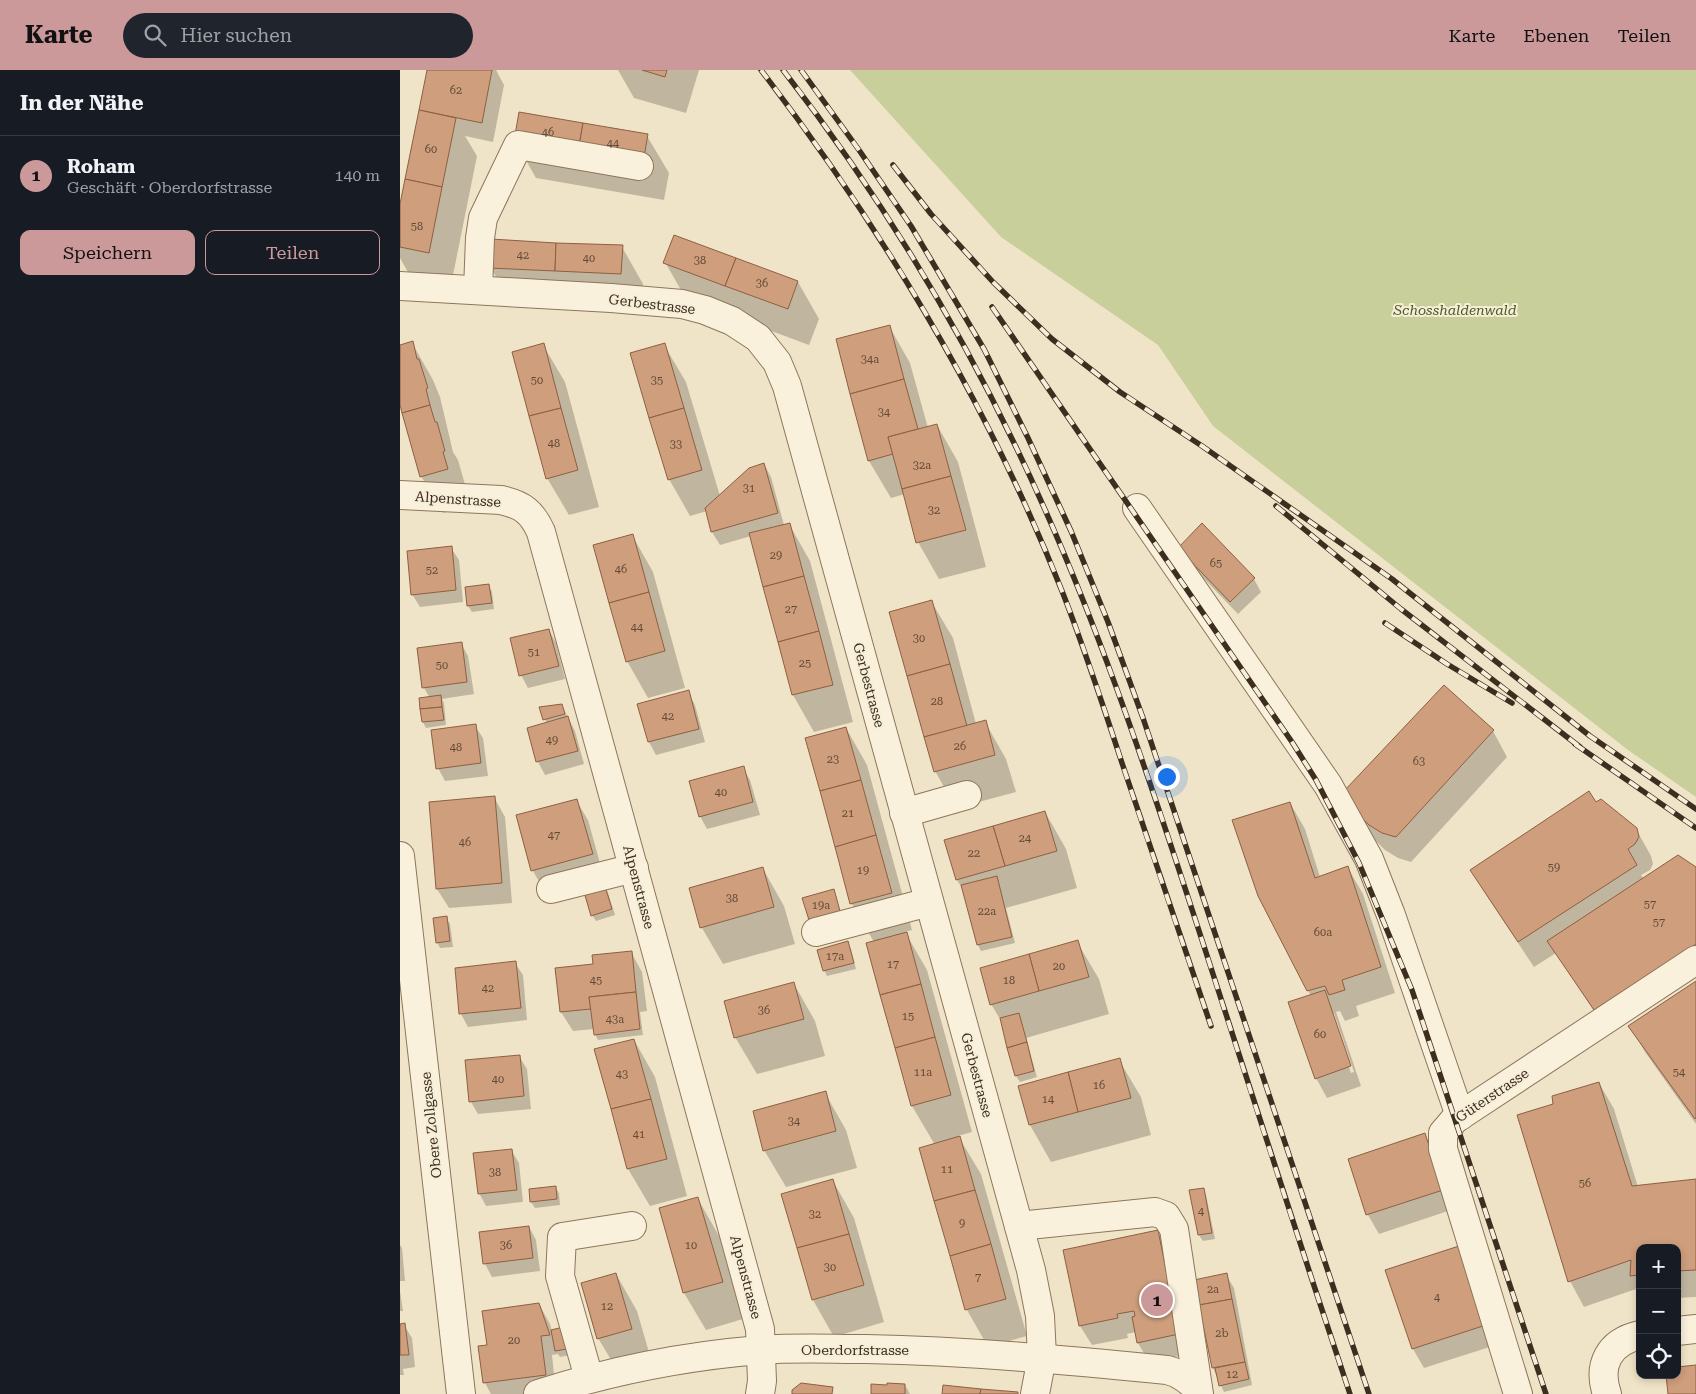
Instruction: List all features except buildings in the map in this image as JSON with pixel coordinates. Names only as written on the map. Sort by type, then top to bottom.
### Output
[{"type":"street","points":[[478,290],[480,238],[483,218],[518,145],[639,166]]},
{"type":"street","name":"Gerbestrasse","points":[[400,286],[682,304],[705,310],[732,321],[758,338],[777,362],[788,386],[1031,1270],[1040,1316],[1042,1357],[1035,1394]]},
{"type":"street","name":"Alpenstrasse","points":[[400,495],[501,500],[515,503],[527,510],[536,521],[541,532],[760,1329],[762,1350],[760,1394]]},
{"type":"street","points":[[1137,508],[1328,785],[1370,860],[1391,915],[1460,1116]]},
{"type":"street","points":[[904,813],[967,795]]},
{"type":"street","name":"Obere Zollgasse","points":[[400,856],[461,1394]]},
{"type":"street","points":[[551,889],[634,868]]},
{"type":"street","points":[[816,932],[929,902]]},
{"type":"street","name":"Güterstrasse","points":[[1518,1394],[1443,1149],[1443,1133],[1455,1119],[1696,960]]},
{"type":"street","points":[[1019,1226],[1155,1212],[1166,1216],[1174,1229],[1198,1392]]},
{"type":"street","points":[[589,1378],[560,1276],[562,1237],[632,1226]]},
{"type":"street","points":[[1681,1331],[1696,1329]]},
{"type":"street","points":[[1607,1394],[1602,1376],[1605,1360],[1616,1345],[1636,1336]]},
{"type":"street","name":"Oberdorfstrasse","points":[[538,1394],[589,1378],[621,1371],[705,1356],[762,1350],[939,1350],[1042,1357],[1176,1372],[1198,1392]]},
{"type":"green space","name":"Schosshaldenwald","points":[[850,70],[1696,70],[1696,797],[1628,750],[1213,426],[1158,345],[1001,237]]},
{"type":"railway","points":[[761,70],[806,131],[891,256],[930,320],[1001,452],[1033,521],[1078,633],[1211,1026]]},
{"type":"railway","points":[[783,70],[817,114],[910,252],[991,397],[1044,506],[1094,627],[1139,750],[1350,1394]]},
{"type":"railway","points":[[801,70],[911,226],[984,349],[1071,531],[1108,622],[1143,718],[1369,1394]]},
{"type":"railway","points":[[893,165],[931,214],[993,282],[1052,339],[1120,392],[1202,446],[1392,579],[1590,736],[1696,809]]},
{"type":"railway","points":[[992,307],[1292,742],[1316,780],[1359,863],[1412,990],[1546,1394]]},
{"type":"railway","points":[[1276,506],[1401,609],[1580,747]]},
{"type":"railway","points":[[1385,623],[1447,664],[1512,703]]},
{"type":"railway","points":[[1575,744],[1696,828]]},
{"type":"place","name":"Roham","points":[[1157,1300]]}]
